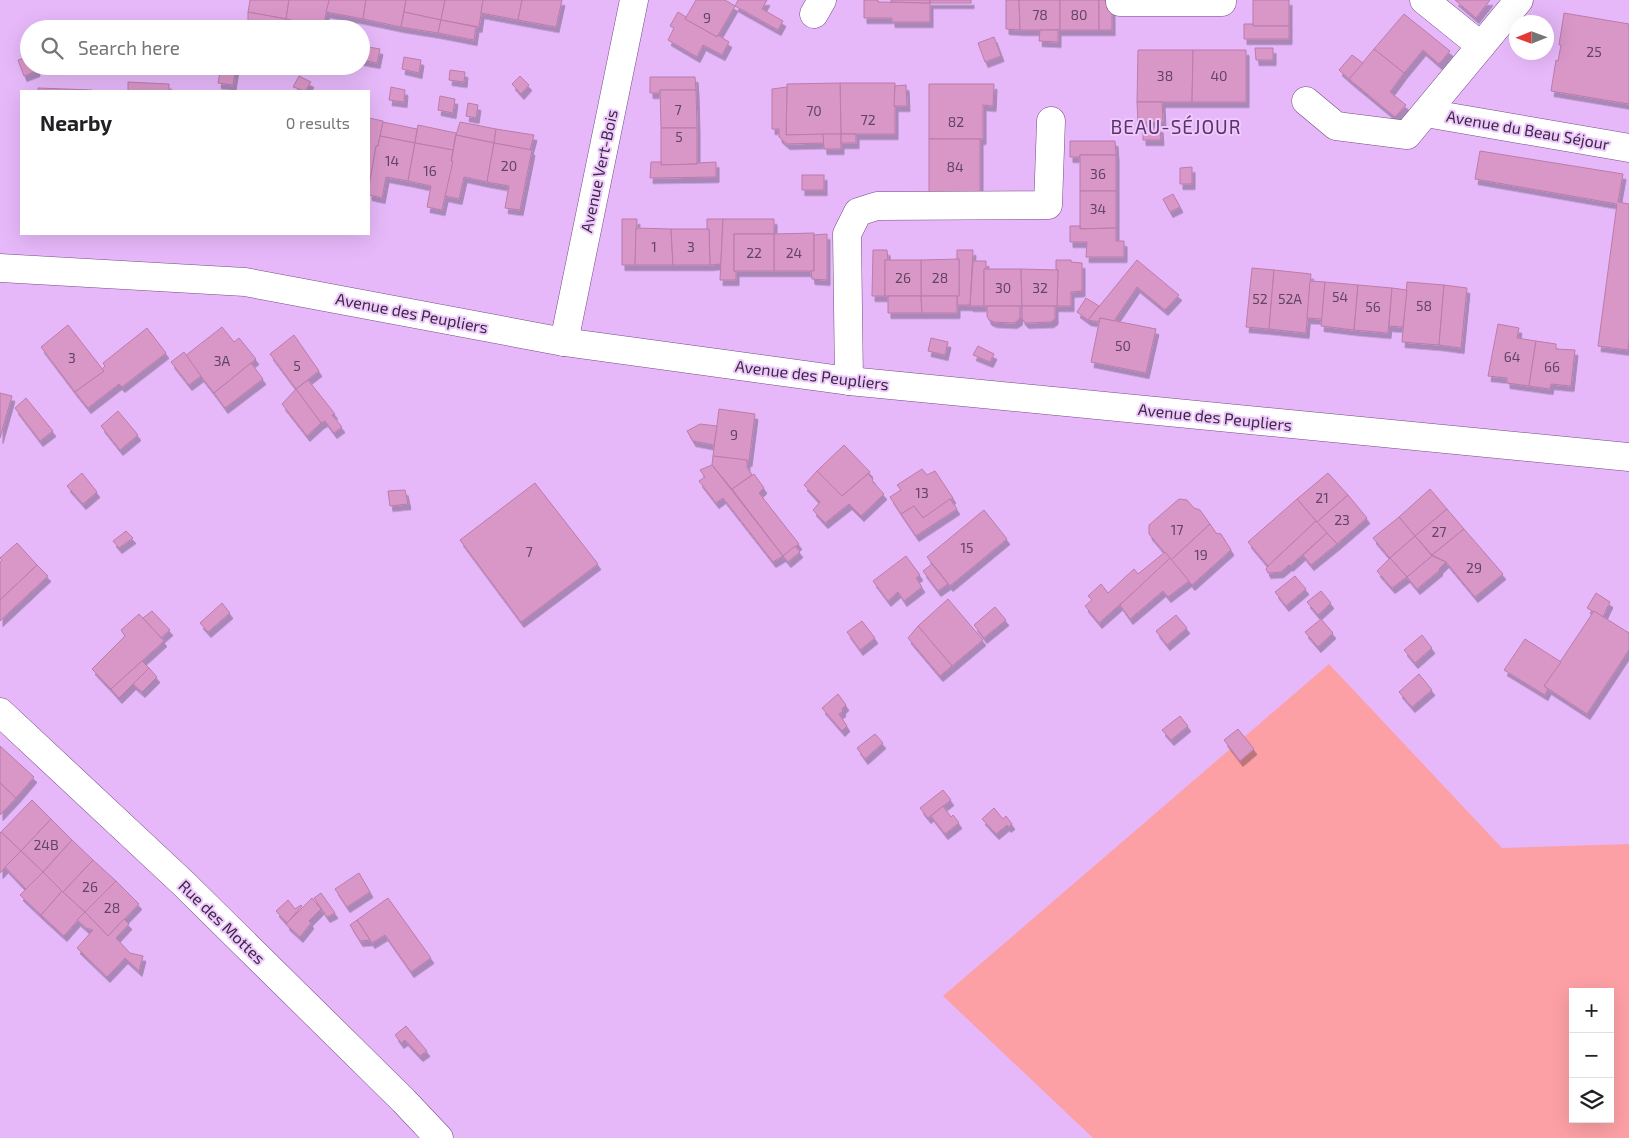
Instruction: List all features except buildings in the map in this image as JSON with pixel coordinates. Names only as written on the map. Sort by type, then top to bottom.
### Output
[{"type":"street","name":"Avenue Vert-Bois","points":[[564,342],[634,0]]},
{"type":"street","points":[[1120,0],[1120,2],[1222,2],[1222,0]]},
{"type":"street","points":[[1424,0],[1481,46]]},
{"type":"street","name":"Avenue du Beau Séjour","points":[[1306,101],[1336,126],[1407,135],[1519,0]]},
{"type":"street","name":"Avenue du Beau Séjour","points":[[1426,112],[1629,148]]},
{"type":"street","points":[[849,382],[847,234],[858,212],[877,206],[1048,205],[1051,121]]},
{"type":"street","name":"Avenue des Peupliers","points":[[0,268],[245,282],[564,342],[849,382],[1629,457]]},
{"type":"street","name":"Rue des Mottes","points":[[0,712],[184,884],[404,1101],[439,1138]]},
{"type":"shaded area","points":[[1329,664],[1502,848],[1629,844],[1629,1138],[1093,1138],[943,996]]},
{"type":"district","name":"BEAU-SÉJOUR","points":[[1176,127]]}]
